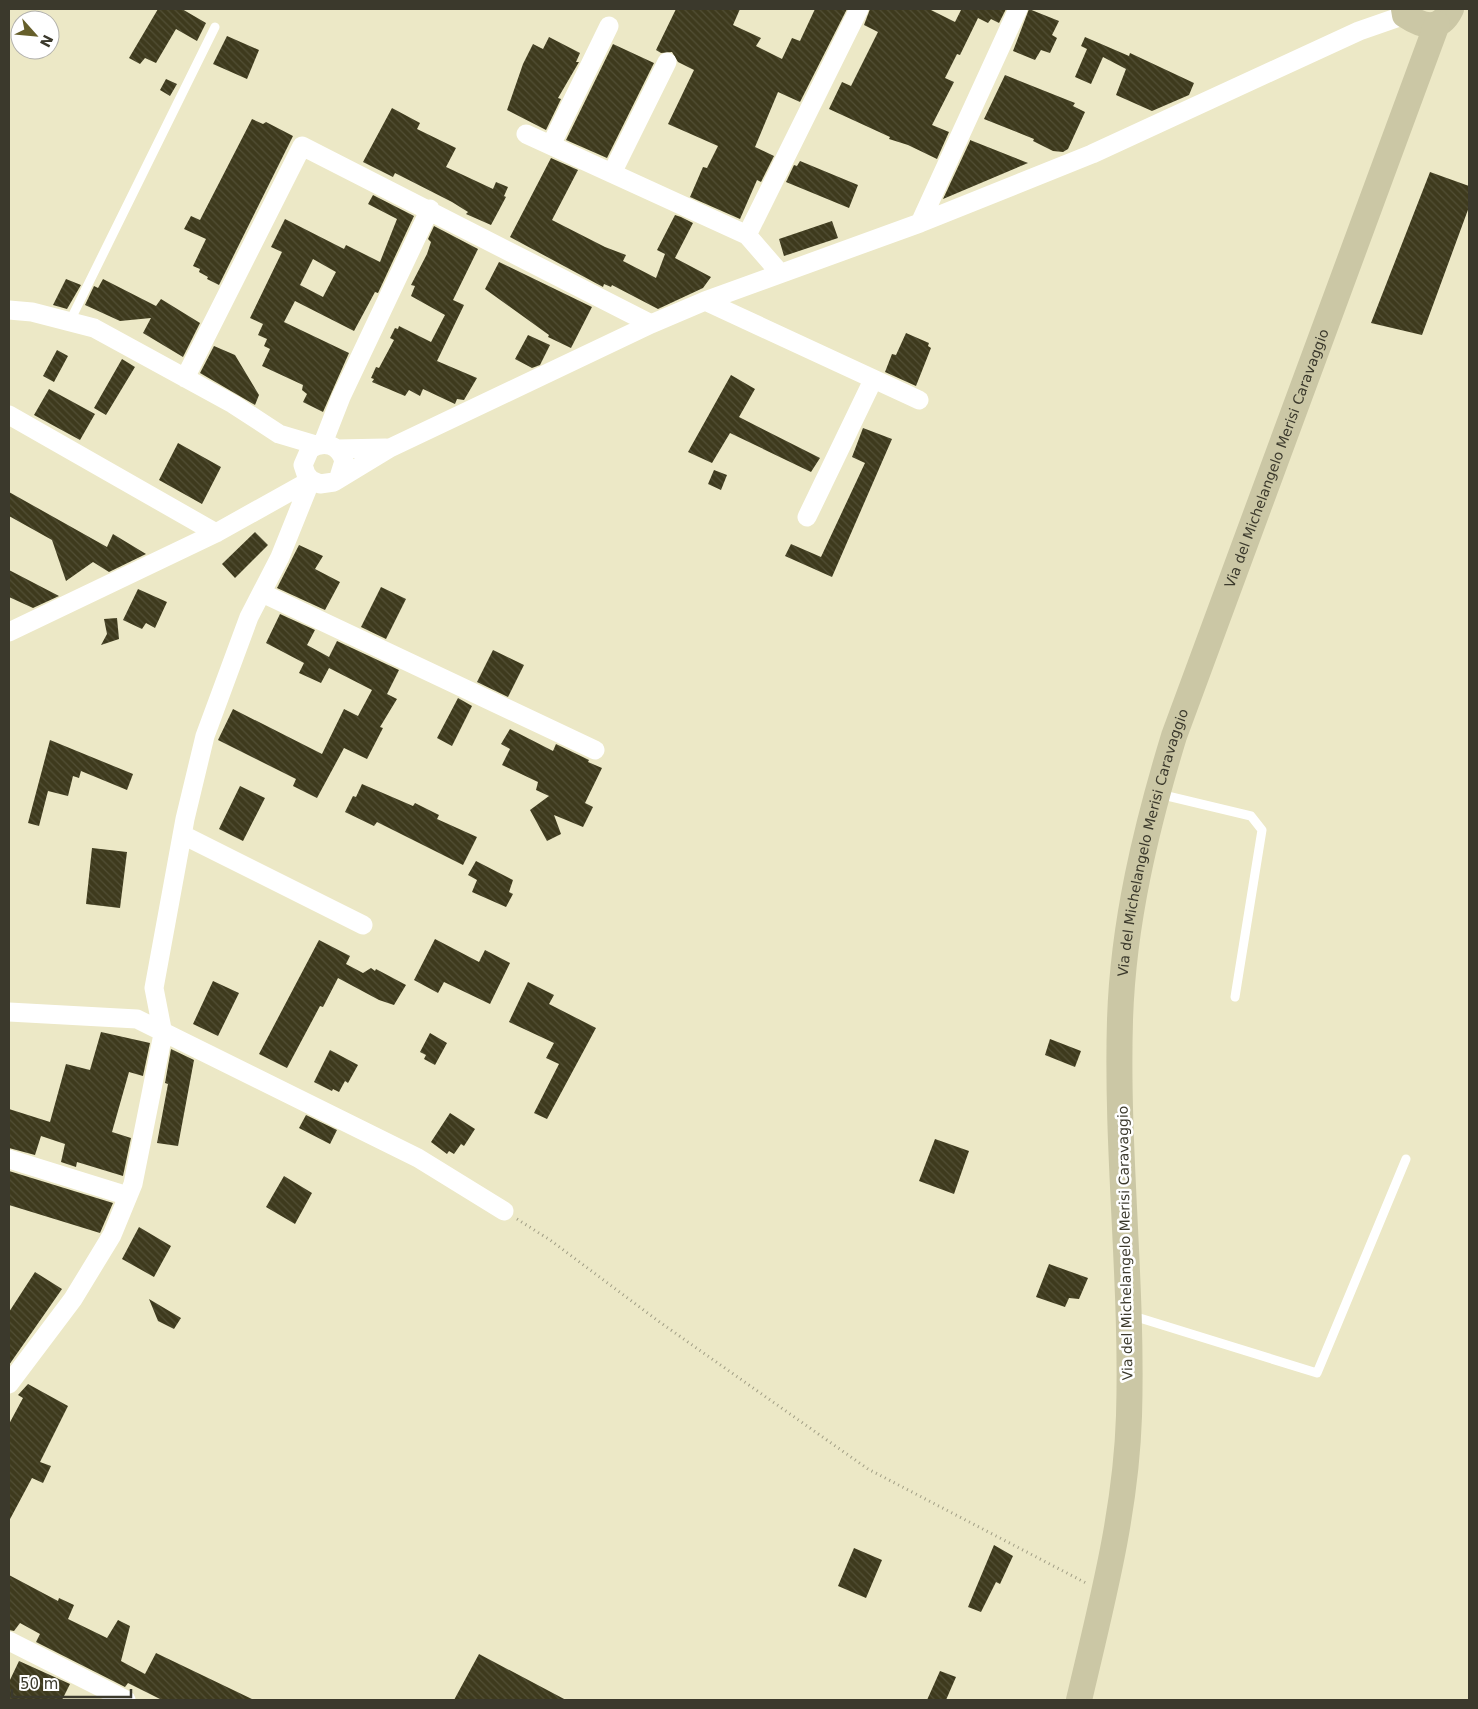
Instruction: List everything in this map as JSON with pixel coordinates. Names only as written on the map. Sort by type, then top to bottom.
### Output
[{"type":"street","points":[[747,235],[859,9]]},
{"type":"street","points":[[920,223],[1018,9]]},
{"type":"street","points":[[279,434],[307,472],[327,484],[390,448],[651,324],[705,301],[920,223],[1092,154],[1404,12],[1421,25],[1444,16]]},
{"type":"street","name":"Via del Michelangelo Merisi Caravaggio","points":[[1079,1700],[1105,1593],[1126,1469],[1129,1416],[1128,1315],[1120,1019],[1128,934],[1135,889],[1156,793],[1174,736],[1444,16]]},
{"type":"street","points":[[551,145],[609,26]]},
{"type":"street","points":[[612,173],[667,62]]},
{"type":"street","points":[[526,134],[747,235],[780,273]]},
{"type":"street","points":[[185,378],[302,146],[430,209],[651,324]]},
{"type":"street","points":[[325,446],[341,397],[430,209]]},
{"type":"street","points":[[705,301],[872,380],[919,400]]},
{"type":"street","points":[[9,310],[32,312],[94,328],[233,404],[279,434],[325,446],[390,448]]},
{"type":"street","points":[[808,517],[872,380]]},
{"type":"street","points":[[9,415],[216,533]]},
{"type":"street","points":[[9,1384],[73,1299],[112,1235],[133,1184],[163,1034],[154,988],[182,835],[205,736],[249,617],[280,557],[307,472],[304,458],[310,449],[325,446]]},
{"type":"street","points":[[325,446],[344,462],[339,477]]},
{"type":"street","points":[[9,632],[216,533],[307,472]]},
{"type":"street","points":[[262,593],[595,750]]},
{"type":"street","points":[[182,835],[363,925]]},
{"type":"street","points":[[9,1012],[136,1019],[163,1034],[312,1104],[418,1158],[504,1211]]},
{"type":"street","points":[[9,1159],[128,1196]]},
{"type":"street","points":[[9,1641],[126,1700]]},
{"type":"lane","points":[[70,321],[215,27]]},
{"type":"lane","points":[[1156,793],[1251,816],[1262,830],[1235,997]]},
{"type":"lane","points":[[1128,1315],[1317,1373],[1406,1159]]},
{"type":"path","points":[[504,1211],[550,1240],[661,1323],[868,1469],[1105,1593]]},
{"type":"building","points":[[158,9],[182,9],[206,23],[197,41],[176,29],[156,63],[145,58],[140,64],[129,58]]},
{"type":"building","points":[[676,9],[740,9],[733,25],[761,38],[756,46],[782,59],[792,38],[800,41],[815,9],[847,9],[800,102],[778,92],[755,147],[774,156],[761,182],[757,180],[740,219],[690,197],[703,167],[707,168],[718,146],[668,124],[694,70],[678,62],[672,52],[661,53],[656,50]]},
{"type":"building","points":[[870,9],[929,9],[955,22],[961,10],[957,9],[1006,9],[999,23],[991,19],[988,23],[978,18],[960,55],[957,54],[945,78],[954,82],[932,125],[949,132],[937,159],[908,145],[889,139],[890,137],[829,109],[842,82],[851,86],[878,32],[864,25]]},
{"type":"building","points":[[1029,9],[1059,21],[1052,35],[1057,38],[1050,53],[1041,50],[1035,60],[1013,51]]},
{"type":"building","points":[[227,36],[259,50],[247,79],[213,64]]},
{"type":"building","points":[[549,37],[580,53],[576,62],[579,62],[558,98],[561,99],[546,130],[507,110],[523,64],[533,44],[543,49]]},
{"type":"building","points":[[1085,37],[1129,56],[1130,53],[1194,83],[1189,95],[1152,111],[1116,95],[1126,69],[1103,57],[1091,84],[1075,77],[1087,49],[1081,46]]},
{"type":"building","points":[[613,44],[654,63],[607,158],[566,140]]},
{"type":"building","points":[[1005,75],[1075,103],[1073,106],[1085,112],[1068,149],[1063,152],[1053,151],[1033,141],[1034,139],[984,119]]},
{"type":"building","points":[[166,79],[177,84],[170,96],[160,90]]},
{"type":"building","points":[[392,108],[420,123],[417,129],[456,148],[446,167],[493,189],[496,182],[508,187],[504,196],[506,197],[491,225],[466,214],[468,212],[452,202],[395,173],[393,177],[363,162]]},
{"type":"building","points":[[252,119],[263,124],[266,122],[293,136],[219,285],[207,279],[208,277],[199,272],[200,269],[193,266],[206,239],[184,229],[191,216],[200,220]]},
{"type":"building","points":[[970,141],[1028,163],[943,199]]},
{"type":"building","points":[[551,158],[578,170],[552,220],[605,247],[626,255],[623,261],[656,278],[665,254],[657,250],[675,215],[681,217],[693,223],[675,258],[711,277],[703,288],[658,309],[612,285],[611,287],[604,284],[603,287],[510,237]]},
{"type":"building","points":[[800,161],[858,185],[849,208],[786,182],[794,165],[797,166]]},
{"type":"building","points":[[1430,172],[1469,186],[1469,207],[1422,335],[1371,323]]},
{"type":"building","points":[[373,195],[414,216],[378,293],[375,292],[354,331],[295,301],[284,322],[349,353],[323,412],[303,402],[307,394],[302,390],[303,385],[262,366],[270,349],[264,346],[267,339],[258,335],[263,324],[250,318],[282,252],[271,247],[285,219],[344,249],[346,245],[380,262],[397,219],[368,204]],"holes":[[[313,259],[336,272],[323,297],[300,285]]]},
{"type":"building","points":[[832,221],[838,238],[784,256],[779,239]]},
{"type":"building","points":[[434,226],[478,249],[453,300],[464,305],[437,361],[477,378],[464,400],[457,399],[455,404],[423,389],[420,396],[409,390],[405,396],[372,382],[374,379],[371,378],[376,367],[379,368],[394,340],[390,338],[395,328],[398,329],[399,326],[431,342],[445,315],[411,296],[415,286],[411,285],[427,254],[431,242],[428,239]]},
{"type":"building","points":[[499,262],[592,307],[571,348],[548,337],[549,335],[485,289]]},
{"type":"building","points":[[66,279],[81,285],[67,309],[53,305]]},
{"type":"building","points":[[103,279],[156,306],[161,299],[200,323],[183,357],[143,333],[151,318],[120,321],[85,305],[94,286],[98,288]]},
{"type":"building","points":[[906,333],[929,343],[928,346],[931,348],[916,386],[885,372],[892,354],[896,355]]},
{"type":"building","points":[[528,335],[550,345],[540,365],[532,368],[515,359]]},
{"type":"building","points":[[214,346],[235,355],[259,395],[255,405],[200,373]]},
{"type":"building","points":[[57,350],[68,356],[54,382],[43,376]]},
{"type":"building","points":[[122,359],[135,367],[106,415],[94,408]]},
{"type":"building","points":[[731,375],[755,389],[739,417],[820,458],[811,472],[730,433],[712,463],[688,452]]},
{"type":"building","points":[[49,389],[95,414],[80,440],[34,415]]},
{"type":"building","points":[[863,428],[892,439],[832,577],[785,556],[791,544],[821,557],[865,463],[852,457]]},
{"type":"building","points":[[178,443],[221,467],[202,504],[159,480]]},
{"type":"building","points":[[714,470],[727,475],[721,490],[708,484]]},
{"type":"building","points":[[9,492],[107,547],[113,534],[146,554],[109,572],[93,562],[66,581],[52,540],[9,516]]},
{"type":"building","points":[[255,532],[268,545],[235,578],[222,564]]},
{"type":"building","points":[[299,545],[323,556],[315,569],[340,582],[325,610],[277,588]]},
{"type":"building","points":[[9,570],[59,596],[33,608],[9,597]]},
{"type":"building","points":[[381,587],[406,599],[386,639],[361,627]]},
{"type":"building","points":[[138,589],[167,602],[155,628],[146,623],[142,629],[123,620]]},
{"type":"building","points":[[280,614],[315,630],[307,645],[329,657],[337,641],[399,670],[387,694],[397,699],[380,727],[383,728],[367,759],[344,748],[317,798],[293,786],[296,779],[218,740],[233,709],[322,754],[344,709],[358,716],[372,690],[329,668],[321,683],[299,673],[304,663],[266,643]]},
{"type":"building","points":[[117,618],[119,639],[101,645],[107,634],[104,619]]},
{"type":"building","points":[[493,650],[524,665],[508,697],[477,682]]},
{"type":"building","points":[[458,698],[472,706],[452,746],[437,738]]},
{"type":"building","points":[[510,729],[553,751],[556,744],[602,768],[585,803],[593,807],[583,827],[554,815],[561,834],[547,841],[530,810],[549,796],[536,790],[538,782],[502,765],[510,749],[501,744]]},
{"type":"building","points":[[50,740],[133,774],[127,790],[81,771],[79,778],[73,776],[68,796],[48,791],[39,826],[28,823]]},
{"type":"building","points":[[362,784],[413,806],[415,803],[439,815],[437,819],[477,837],[463,865],[377,822],[374,826],[345,812],[353,796],[356,797]]},
{"type":"building","points":[[240,786],[265,798],[243,841],[219,829]]},
{"type":"building","points":[[92,848],[127,852],[120,908],[86,904]]},
{"type":"building","points":[[476,861],[513,880],[509,892],[513,894],[506,907],[472,892],[477,880],[468,875]]},
{"type":"building","points":[[435,939],[479,962],[485,950],[510,963],[490,1004],[444,982],[438,993],[414,980]]},
{"type":"building","points":[[319,940],[350,956],[346,964],[363,973],[371,968],[375,971],[376,969],[406,985],[394,1005],[379,1000],[338,978],[323,1007],[320,1006],[287,1068],[259,1054]]},
{"type":"building","points":[[213,981],[239,993],[218,1036],[193,1024]]},
{"type":"building","points":[[528,982],[554,995],[549,1004],[596,1028],[547,1119],[534,1113],[559,1064],[546,1058],[554,1043],[509,1022]]},
{"type":"building","points":[[101,1032],[150,1043],[143,1076],[129,1072],[112,1132],[131,1138],[123,1176],[77,1162],[76,1167],[61,1162],[65,1144],[41,1136],[35,1155],[9,1148],[9,1109],[50,1122],[66,1064],[90,1070]]},
{"type":"building","points":[[430,1033],[447,1043],[435,1065],[424,1059],[426,1055],[420,1052]]},
{"type":"building","points":[[1050,1039],[1081,1051],[1075,1067],[1045,1055]]},
{"type":"building","points":[[171,1049],[194,1060],[178,1146],[157,1143],[168,1084],[165,1083]]},
{"type":"building","points":[[330,1050],[358,1065],[348,1083],[345,1081],[339,1092],[333,1089],[332,1091],[314,1082]]},
{"type":"building","points":[[450,1113],[475,1129],[464,1146],[461,1144],[454,1154],[449,1151],[447,1154],[431,1142]]},
{"type":"building","points":[[306,1115],[337,1130],[330,1144],[299,1128]]},
{"type":"building","points":[[935,1139],[969,1151],[954,1194],[919,1181]]},
{"type":"building","points":[[9,1171],[113,1203],[100,1233],[9,1205]]},
{"type":"building","points":[[284,1176],[312,1193],[295,1224],[266,1207]]},
{"type":"building","points":[[139,1227],[171,1246],[154,1277],[122,1259]]},
{"type":"building","points":[[1049,1264],[1088,1278],[1079,1299],[1069,1298],[1065,1307],[1036,1297]]},
{"type":"building","points":[[35,1272],[62,1289],[9,1365],[9,1312]]},
{"type":"building","points":[[149,1299],[181,1318],[174,1329],[158,1321]]},
{"type":"building","points":[[28,1384],[68,1406],[40,1462],[51,1466],[43,1483],[32,1478],[9,1521],[9,1424],[23,1398],[18,1395]]},
{"type":"building","points":[[994,1545],[1013,1556],[1000,1584],[996,1582],[981,1612],[968,1607]]},
{"type":"building","points":[[854,1548],[882,1560],[866,1598],[838,1586]]},
{"type":"building","points":[[9,1575],[58,1601],[59,1598],[74,1605],[68,1619],[107,1638],[118,1620],[130,1626],[121,1661],[145,1674],[156,1653],[254,1700],[162,1700],[128,1683],[125,1687],[36,1642],[40,1634],[20,1623],[14,1631],[9,1630]]},
{"type":"building","points":[[479,1654],[566,1700],[454,1700]]},
{"type":"building","points":[[19,1661],[70,1684],[62,1700],[9,1700],[9,1682]]},
{"type":"building","points":[[940,1671],[956,1677],[946,1700],[927,1700]]}]
